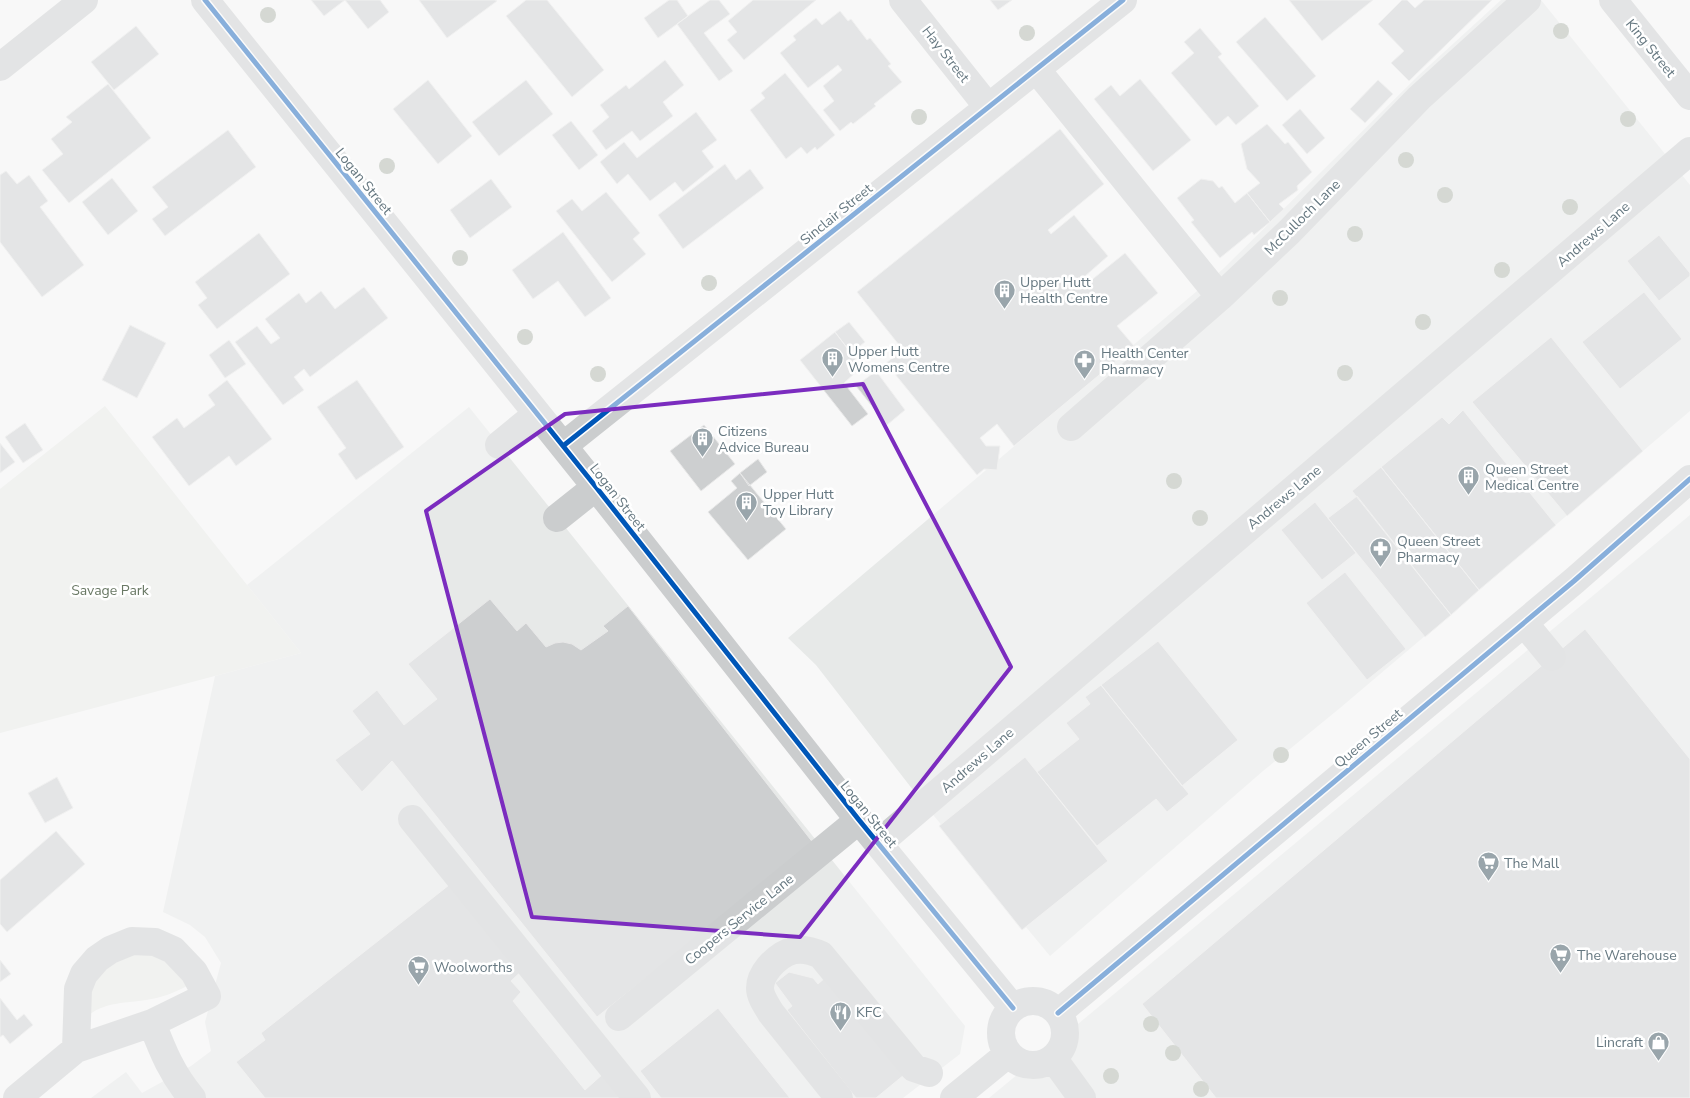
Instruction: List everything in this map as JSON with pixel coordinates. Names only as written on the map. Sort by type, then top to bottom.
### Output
[{"type":"street","points":[[0,67],[84,0]]},
{"type":"street","name":"Logan Street","points":[[205,0],[596,487],[859,820],[1013,1008]]},
{"type":"street","name":"Hay Street","points":[[903,0],[988,107]]},
{"type":"street","name":"Sinclair Street","points":[[563,446],[1123,0]]},
{"type":"street","name":"McCulloch Lane","points":[[1071,427],[1220,297],[1289,232],[1420,98],[1528,0]]},
{"type":"street","name":"King Street","points":[[1613,0],[1690,96]]},
{"type":"street","points":[[1036,69],[1220,297]]},
{"type":"street","name":"Andrews Lane","points":[[879,844],[1690,151]]},
{"type":"street","points":[[498,445],[537,414]]},
{"type":"street","points":[[557,518],[596,487]]},
{"type":"street","name":"Queen Street","points":[[1058,1013],[1524,622],[1686,492]]},
{"type":"street","points":[[1524,622],[1552,656]]},
{"type":"street","points":[[412,819],[637,1098]]},
{"type":"street","name":"Coopers Service Lane","points":[[619,1017],[859,820]]},
{"type":"street","points":[[17,1098],[76,1049],[152,1024],[207,996],[194,972],[172,950],[155,942],[132,941],[110,950],[97,959],[84,974],[78,990],[76,1049]]},
{"type":"street","points":[[839,1098],[771,1013],[764,1001],[760,989],[761,980],[777,958],[786,952],[797,949],[810,949],[822,955],[914,1068],[929,1068],[950,1098]]},
{"type":"street","points":[[1041,1002],[1050,1006],[1058,1013],[1065,1031],[1064,1041],[1060,1050],[1053,1058],[1035,1065],[1025,1064],[1008,1054],[1003,1045],[1002,1025],[1006,1016],[1013,1008],[1021,1003],[1041,1002]]},
{"type":"street","points":[[152,1024],[168,1064],[178,1082],[192,1098]]},
{"type":"street","points":[[954,1098],[1008,1054]]},
{"type":"street","points":[[1053,1058],[1082,1098]]},
{"type":"highlighted area","points":[[863,384],[1011,667],[800,937],[532,917],[426,511],[565,414]]},
{"type":"shaded area","points":[[1501,0],[1541,0],[1690,185],[1690,411],[1263,771],[1050,956],[920,799],[816,665],[788,638],[1223,269],[1419,75]]},
{"type":"shaded area","points":[[469,407],[965,1026],[960,1054],[903,1098],[91,1098],[126,1072],[142,1093],[191,1066],[211,1051],[205,1022],[221,963],[205,937],[190,925],[163,912],[215,676],[301,653],[247,585]]},
{"type":"shaded area","name":"The Mall","points":[[1690,515],[1690,1098],[989,1098]]},
{"type":"green space","name":"Savage Park","points":[[105,406],[301,653],[0,733],[0,489]]},
{"type":"green space","points":[[133,952],[154,955],[169,963],[187,986],[162,997],[110,1005],[90,1014],[89,991],[105,966]]},
{"type":"building","points":[[311,0],[345,0],[324,16]]},
{"type":"building","points":[[345,0],[380,0],[389,12],[368,29]]},
{"type":"building","points":[[419,0],[495,0],[497,1],[447,38]]},
{"type":"building","points":[[526,0],[547,0],[604,70],[572,97],[506,16]]},
{"type":"building","points":[[669,0],[677,0],[688,16],[658,38],[644,18]]},
{"type":"building","points":[[710,0],[719,0],[730,14],[704,33],[733,71],[719,81],[677,24]]},
{"type":"building","points":[[753,0],[816,0],[744,60],[727,40],[737,32],[728,21]]},
{"type":"building","points":[[990,0],[1012,0],[998,10]]},
{"type":"building","points":[[1289,0],[1373,0],[1322,41]]},
{"type":"building","points":[[1402,0],[1407,0],[1415,8],[1424,0],[1492,0],[1409,81],[1391,63],[1404,51],[1378,24]]},
{"type":"building","points":[[840,11],[848,21],[851,19],[867,40],[870,38],[891,64],[888,66],[902,82],[874,104],[876,106],[853,124],[851,122],[840,131],[823,110],[834,101],[823,86],[842,70],[838,65],[808,88],[780,53],[796,40],[793,36],[816,18],[822,25]]},
{"type":"building","points":[[1265,17],[1316,76],[1287,101],[1236,42]]},
{"type":"building","points":[[136,26],[159,54],[114,90],[91,62]]},
{"type":"building","points":[[1200,28],[1222,54],[1218,57],[1259,106],[1236,125],[1228,116],[1216,126],[1171,73],[1194,53],[1184,42]]},
{"type":"building","points":[[665,60],[684,85],[663,102],[673,116],[640,141],[632,131],[606,150],[592,131],[609,117],[600,105],[626,85],[629,89]]},
{"type":"building","points":[[785,73],[835,135],[817,150],[815,147],[807,154],[801,147],[786,159],[750,110],[765,98],[761,93]]},
{"type":"building","points":[[1140,79],[1191,140],[1153,171],[1094,99],[1111,85],[1120,96]]},
{"type":"building","points":[[428,80],[472,136],[438,164],[393,109]]},
{"type":"building","points":[[526,80],[553,114],[499,156],[472,122]]},
{"type":"building","points":[[1378,80],[1393,94],[1365,123],[1350,109]]},
{"type":"building","points":[[108,84],[151,138],[69,203],[42,170],[63,154],[51,139],[72,122],[66,117]]},
{"type":"building","points":[[1300,109],[1325,138],[1307,154],[1282,125]]},
{"type":"building","points":[[696,112],[717,140],[702,151],[714,167],[683,192],[675,182],[650,201],[628,174],[617,184],[600,162],[624,142],[637,158]]},
{"type":"building","points":[[571,121],[598,155],[579,170],[552,135]]},
{"type":"building","points":[[1267,124],[1285,144],[1288,142],[1312,172],[1297,186],[1298,190],[1279,204],[1284,209],[1270,222],[1247,193],[1260,183],[1247,169],[1241,144]]},
{"type":"building","name":"Upper Hutt Health Centre","points":[[1060,129],[1104,184],[1048,230],[1051,234],[1074,215],[1108,256],[1084,277],[1089,282],[1125,253],[1158,293],[1117,326],[1134,346],[1014,446],[997,424],[980,438],[986,446],[1000,446],[997,470],[984,469],[977,475],[886,363],[903,350],[857,292]]},
{"type":"building","points":[[228,130],[256,167],[165,236],[152,219],[168,207],[152,187]]},
{"type":"building","points":[[725,164],[736,180],[750,169],[764,188],[683,249],[658,215]]},
{"type":"building","points":[[6,171],[17,184],[29,175],[48,201],[40,207],[84,265],[42,297],[0,242],[0,175]]},
{"type":"building","points":[[112,178],[138,211],[108,235],[82,202]]},
{"type":"building","points":[[491,179],[512,207],[470,238],[450,210]]},
{"type":"building","points":[[1201,179],[1213,181],[1219,188],[1222,186],[1235,203],[1247,193],[1270,222],[1254,235],[1252,232],[1220,258],[1191,222],[1194,220],[1177,198]]},
{"type":"building","points":[[606,192],[640,233],[633,239],[646,254],[612,282],[556,211],[572,199],[582,211]]},
{"type":"building","points":[[563,232],[611,298],[585,317],[558,281],[533,299],[512,270]]},
{"type":"building","points":[[259,233],[290,274],[217,329],[198,305],[207,298],[195,282]]},
{"type":"building","points":[[1659,235],[1690,273],[1690,276],[1659,301],[1627,261]]},
{"type":"building","points":[[364,287],[388,318],[310,377],[304,369],[294,377],[304,390],[283,405],[235,342],[257,326],[271,344],[280,338],[265,319],[299,293],[306,303],[321,291],[335,309]]},
{"type":"building","points":[[1644,292],[1682,339],[1620,389],[1582,342]]},
{"type":"building","points":[[849,322],[865,342],[851,353],[835,332]]},
{"type":"building","points":[[130,325],[166,343],[137,398],[102,380]]},
{"type":"building","name":"Upper Hutt Womens Centre","points":[[835,332],[857,361],[851,366],[856,372],[844,383],[868,414],[852,426],[800,360]]},
{"type":"building","points":[[1551,337],[1643,451],[1567,516],[1472,402]]},
{"type":"building","points":[[229,340],[246,364],[225,378],[209,355]]},
{"type":"building","points":[[876,371],[905,410],[887,425],[856,386]]},
{"type":"building","points":[[227,380],[272,439],[236,466],[229,456],[189,486],[152,437],[177,418],[184,428],[215,405],[208,395]]},
{"type":"building","points":[[357,380],[404,447],[356,480],[338,454],[346,448],[317,407]]},
{"type":"building","name":"Queen Street Medical Centre","points":[[1463,410],[1556,525],[1479,590],[1381,467],[1442,417],[1449,424]]},
{"type":"building","points":[[25,423],[43,450],[23,463],[5,437]]},
{"type":"building","name":"Citizens Advice Bureau","points":[[704,425],[735,464],[701,491],[670,451]]},
{"type":"building","points":[[0,443],[15,462],[0,473]]},
{"type":"building","points":[[758,459],[767,472],[749,486],[740,473]]},
{"type":"building","points":[[1381,467],[1479,590],[1451,615],[1352,491]]},
{"type":"building","name":"Upper Hutt Toy Library","points":[[740,473],[786,529],[748,560],[708,512],[737,488],[731,481]]},
{"type":"building","points":[[1357,496],[1451,615],[1425,637],[1328,518]]},
{"type":"building","points":[[1315,502],[1356,553],[1322,580],[1281,530]]},
{"type":"building","points":[[1345,572],[1406,649],[1367,680],[1306,603]]},
{"type":"building","points":[[490,599],[517,631],[526,623],[546,647],[563,642],[572,644],[581,650],[608,631],[603,626],[628,606],[814,844],[597,1017],[392,761],[362,792],[335,760],[370,734],[352,711],[377,690],[404,725],[437,699],[408,664]]},
{"type":"building","name":"The Mall","points":[[1585,629],[1690,759],[1690,1098],[1216,1098],[1142,1004]]},
{"type":"building","points":[[1158,641],[1238,740],[1182,786],[1101,685]]},
{"type":"building","points":[[1101,685],[1189,794],[1167,812],[1156,799],[1097,846],[1037,772],[1079,739],[1066,723],[1090,704],[1085,697]]},
{"type":"building","points":[[1025,757],[1108,861],[1022,930],[939,826]]},
{"type":"building","points":[[57,777],[73,808],[45,823],[28,793]]},
{"type":"building","points":[[56,831],[85,864],[7,932],[0,924],[0,880]]},
{"type":"building","name":"Woolworths","points":[[449,885],[526,967],[511,981],[521,992],[513,1001],[585,1090],[604,1073],[625,1098],[265,1098],[236,1062],[265,1040],[261,1033]]},
{"type":"building","points":[[0,960],[11,974],[0,982]]},
{"type":"building","name":"KFC","points":[[789,972],[813,978],[818,984],[827,976],[904,1075],[876,1098],[856,1098],[787,1010],[792,1006],[775,983]]},
{"type":"building","points":[[0,998],[17,1020],[24,1014],[33,1025],[10,1044],[3,1035],[0,1037]]},
{"type":"building","points":[[718,1008],[790,1098],[661,1098],[640,1071]]},
{"type":"cycle path","points":[[205,0],[596,487],[859,820],[1013,1008]]},
{"type":"cycle path","points":[[563,446],[1123,0]]},
{"type":"cycle path","points":[[1058,1013],[1574,581],[1690,479]]},
{"type":"place","name":"Upper Hutt Health Centre","points":[[1004,309]]},
{"type":"place","name":"Upper Hutt Womens Centre","points":[[832,378]]},
{"type":"place","name":"Health Center Pharmacy","points":[[1085,380]]},
{"type":"place","name":"Citizens Advice Bureau","points":[[702,458]]},
{"type":"place","name":"Queen Street Medical Centre","points":[[1469,496]]},
{"type":"place","name":"Upper Hutt Toy Library","points":[[747,521]]},
{"type":"place","name":"Queen Street Pharmacy","points":[[1381,568]]},
{"type":"place","name":"The Mall","points":[[1488,882]]},
{"type":"place","name":"The Warehouse","points":[[1561,974]]},
{"type":"place","name":"Woolworths","points":[[418,986]]},
{"type":"place","name":"KFC","points":[[840,1031]]},
{"type":"place","name":"Lincraft","points":[[1659,1061]]}]
